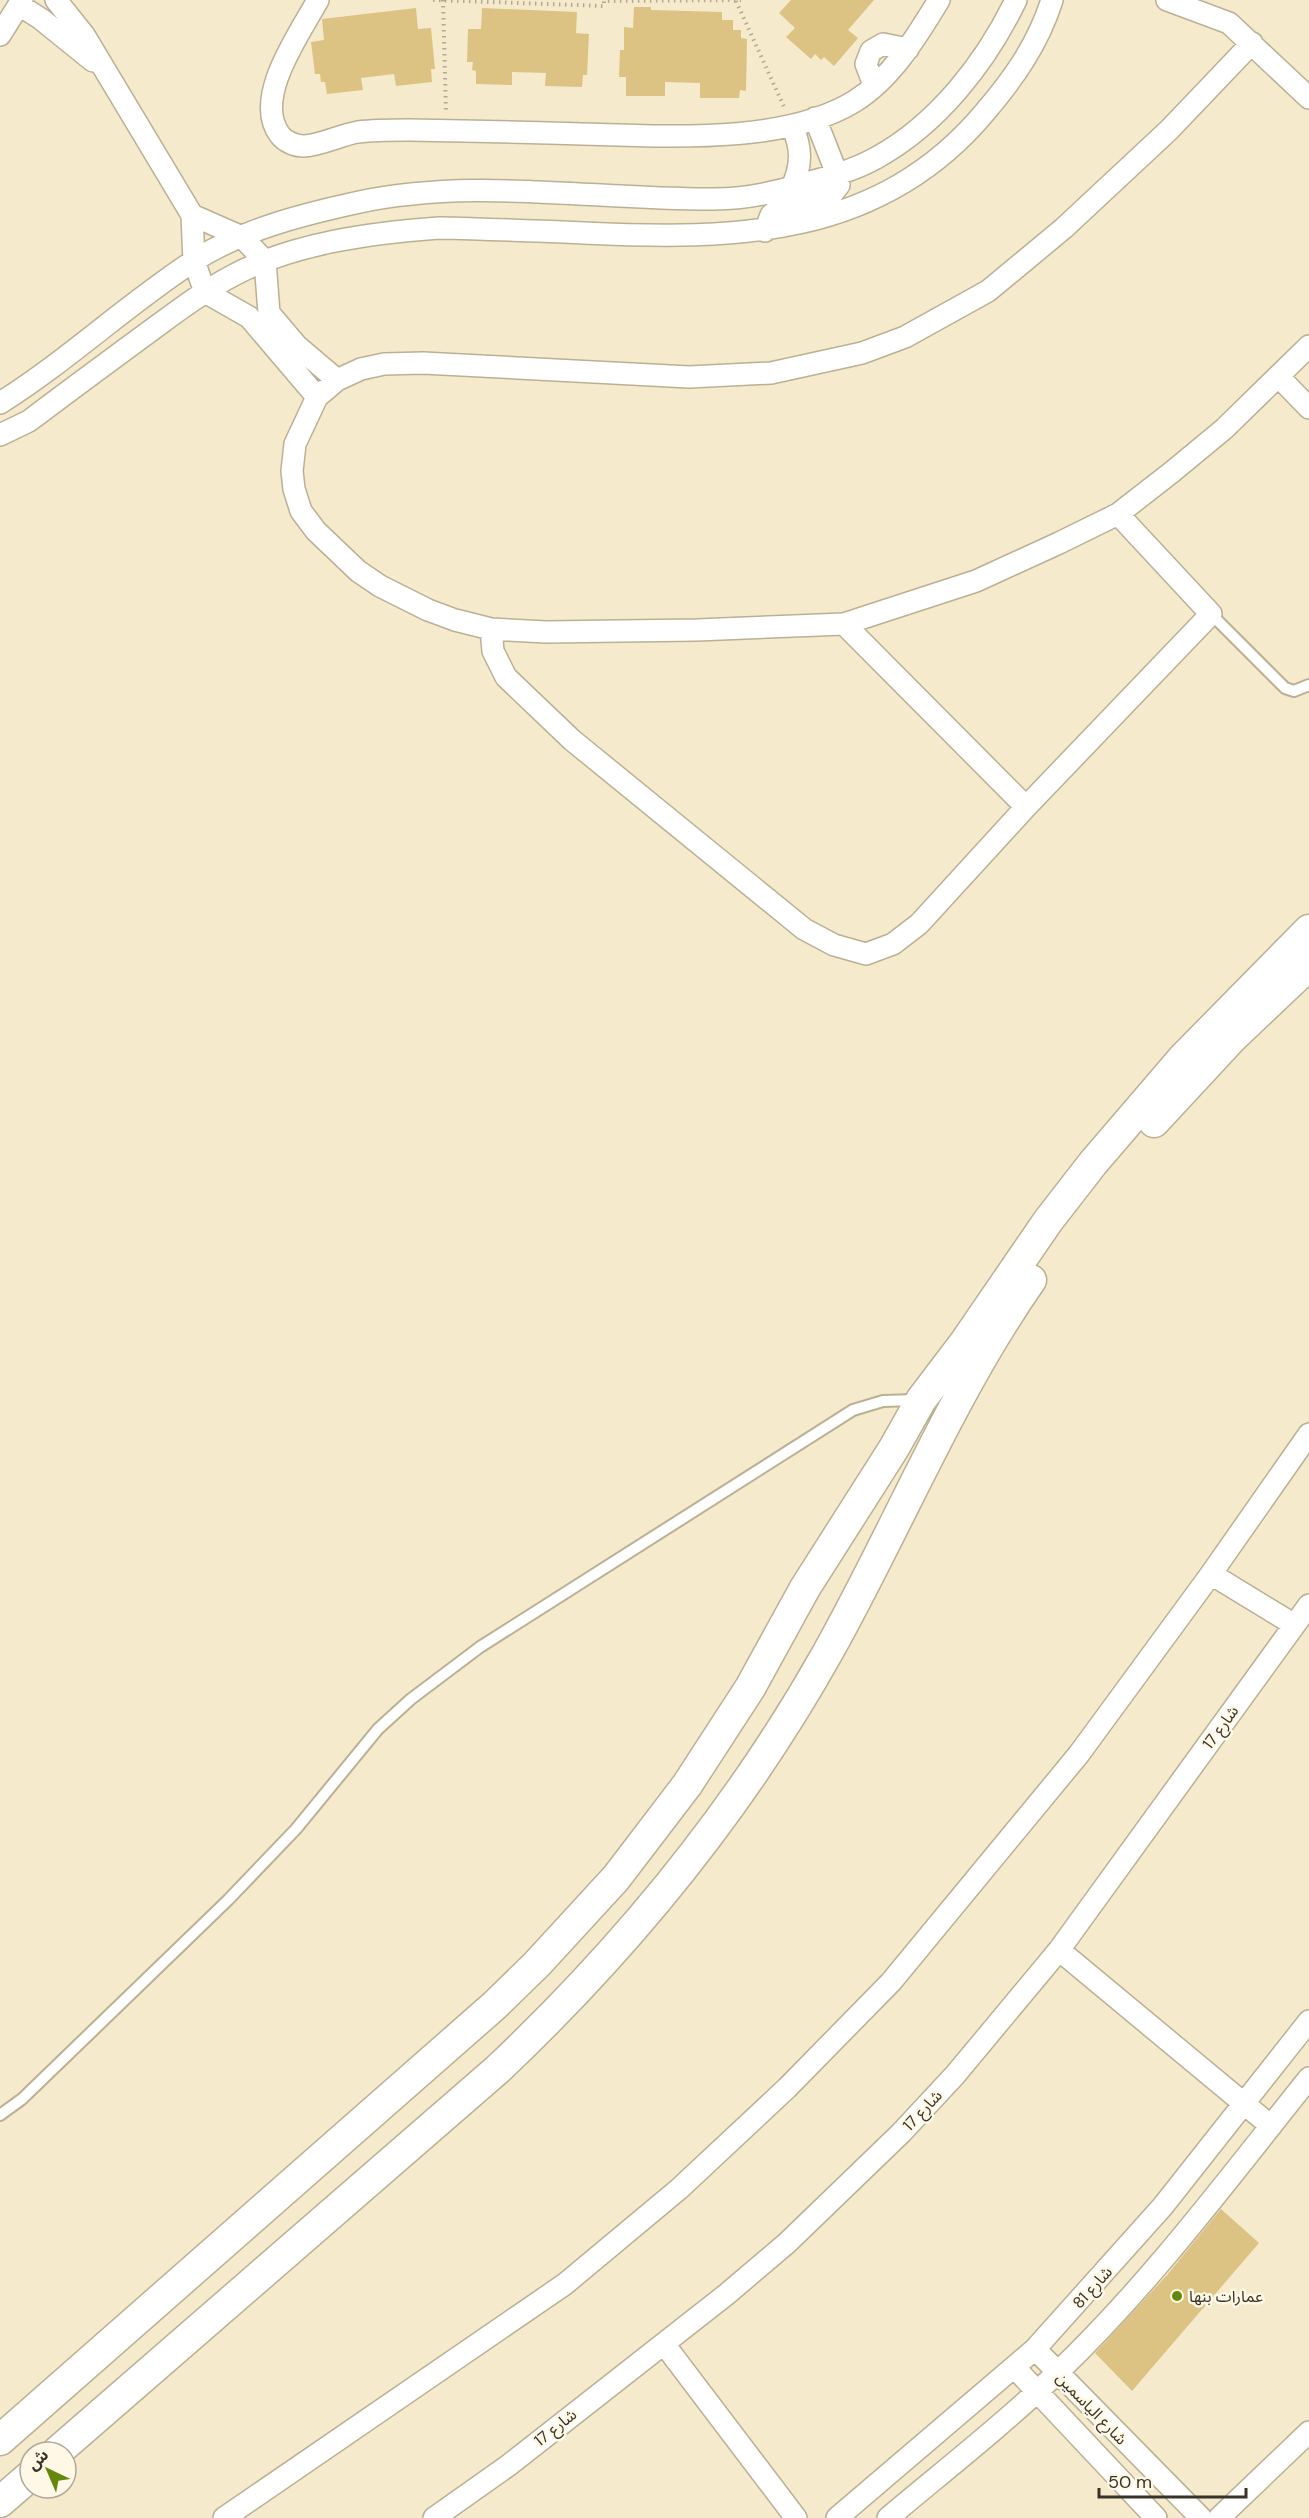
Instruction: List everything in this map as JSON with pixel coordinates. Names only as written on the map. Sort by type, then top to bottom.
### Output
[{"type":"main road","points":[[0,2440],[495,2005],[578,1922],[653,1832],[720,1737],[822,1559],[894,1448],[921,1400],[965,1342],[1048,1221],[1115,1136],[1199,1041],[1309,930]]},
{"type":"main road","points":[[71,2440],[498,2069],[549,2020],[645,1916],[725,1814],[796,1706],[829,1650],[937,1441],[1015,1303],[1098,1190],[1140,1138],[1232,1038],[1309,965]]},
{"type":"main road","points":[[0,2502],[18,2486]]},
{"type":"street","points":[[56,0],[84,35],[112,79],[192,215],[194,261],[205,292],[249,317],[317,397]]},
{"type":"street","points":[[318,0],[275,82],[271,98],[271,116],[283,139],[303,146],[359,132],[446,130],[711,135],[804,122],[855,101],[874,85],[908,49],[939,0]]},
{"type":"street","points":[[0,403],[43,375],[194,261],[242,237],[356,202],[426,193],[485,190],[717,199],[792,187],[832,176],[877,158],[924,124],[947,102],[969,78],[998,38],[1016,0]]},
{"type":"street","points":[[0,435],[28,421],[205,292],[233,275],[266,261],[327,243],[406,230],[439,228],[689,236],[765,231],[811,222],[849,210],[890,192],[953,147],[1020,69],[1045,23],[1052,0]]},
{"type":"street","points":[[1167,0],[1229,23],[1309,99]]},
{"type":"street","points":[[0,35],[21,2],[79,48],[112,79]]},
{"type":"street","points":[[1252,43],[1169,130],[1047,242],[988,291],[905,337],[862,352],[771,373],[689,377],[423,363],[384,364],[361,369],[337,380],[317,397],[295,444],[292,471],[294,489],[301,511],[311,525],[350,563],[380,586],[428,610],[491,629],[618,631],[844,624],[975,581],[1118,514],[1224,429],[1309,346]]},
{"type":"street","points":[[765,231],[771,215],[776,211],[832,194],[839,185],[804,122]]},
{"type":"street","points":[[792,187],[799,172],[801,157],[799,141],[804,122]]},
{"type":"street","points":[[192,215],[242,237],[266,261],[269,313],[297,346],[337,380]]},
{"type":"street","points":[[1279,377],[1309,408]]},
{"type":"street","points":[[491,629],[493,651],[506,677],[572,740],[804,929],[834,945],[866,954],[893,944],[919,924],[1026,807],[1211,614],[1118,514]]},
{"type":"street","points":[[844,624],[1026,807]]},
{"type":"street","points":[[224,2518],[565,2284],[679,2189],[787,2088],[891,1982],[1079,1754],[1211,1574],[1309,1434]]},
{"type":"street","points":[[1211,1574],[1293,1624]]},
{"type":"street","name":"شارع 17","points":[[434,2518],[509,2465],[585,2402],[664,2344],[787,2243],[885,2149],[955,2075],[1059,1950],[1293,1624],[1309,1605]]},
{"type":"street","points":[[1059,1950],[1271,2126]]},
{"type":"street","name":"شارع 81","points":[[837,2518],[1035,2349],[1156,2214],[1309,2021]]},
{"type":"street","name":"شارع 81","points":[[888,2518],[1058,2373],[1155,2270],[1309,2078]]},
{"type":"street","points":[[664,2344],[796,2518]]},
{"type":"street","name":"شارع الياسمين","points":[[1035,2349],[1201,2518]]},
{"type":"street","name":"شارع الياسمين","points":[[1015,2368],[1156,2518]]},
{"type":"street","points":[[1219,2518],[1309,2432]]},
{"type":"lane","points":[[1211,614],[1285,688],[1294,691],[1309,686]]},
{"type":"lane","points":[[0,2115],[22,2099],[228,1900],[296,1829],[378,1729],[446,1671],[515,1624],[853,1410],[883,1401],[921,1400]]},
{"type":"path","points":[[433,0],[604,6],[604,0],[738,1],[804,122]]},
{"type":"path","points":[[443,0],[446,130]]},
{"type":"building","points":[[791,0],[874,0],[848,30],[858,38],[834,66],[824,57],[821,60],[815,54],[811,59],[786,37],[795,28],[779,13]]},
{"type":"building","points":[[634,7],[651,7],[651,10],[722,12],[722,20],[733,20],[733,30],[741,30],[741,38],[747,39],[746,91],[740,90],[739,98],[700,98],[700,83],[665,82],[665,96],[626,96],[626,77],[619,77],[620,50],[624,50],[624,27],[633,28]]},
{"type":"building","points":[[416,8],[418,29],[431,28],[435,69],[431,69],[432,82],[396,86],[394,74],[361,78],[363,90],[327,94],[325,82],[321,82],[320,74],[315,74],[311,42],[324,40],[322,19]]},
{"type":"building","points":[[482,8],[577,12],[576,33],[589,34],[587,75],[583,75],[582,87],[545,86],[546,73],[512,72],[512,85],[476,84],[476,71],[472,70],[473,62],[467,62],[468,29],[481,29]]},
{"type":"building","name":"عمارات بنها","points":[[1221,2209],[1259,2243],[1132,2391],[1095,2353],[1167,2275]]},
{"type":"place","name":"عمارات بنها","points":[[1177,2296]]}]
